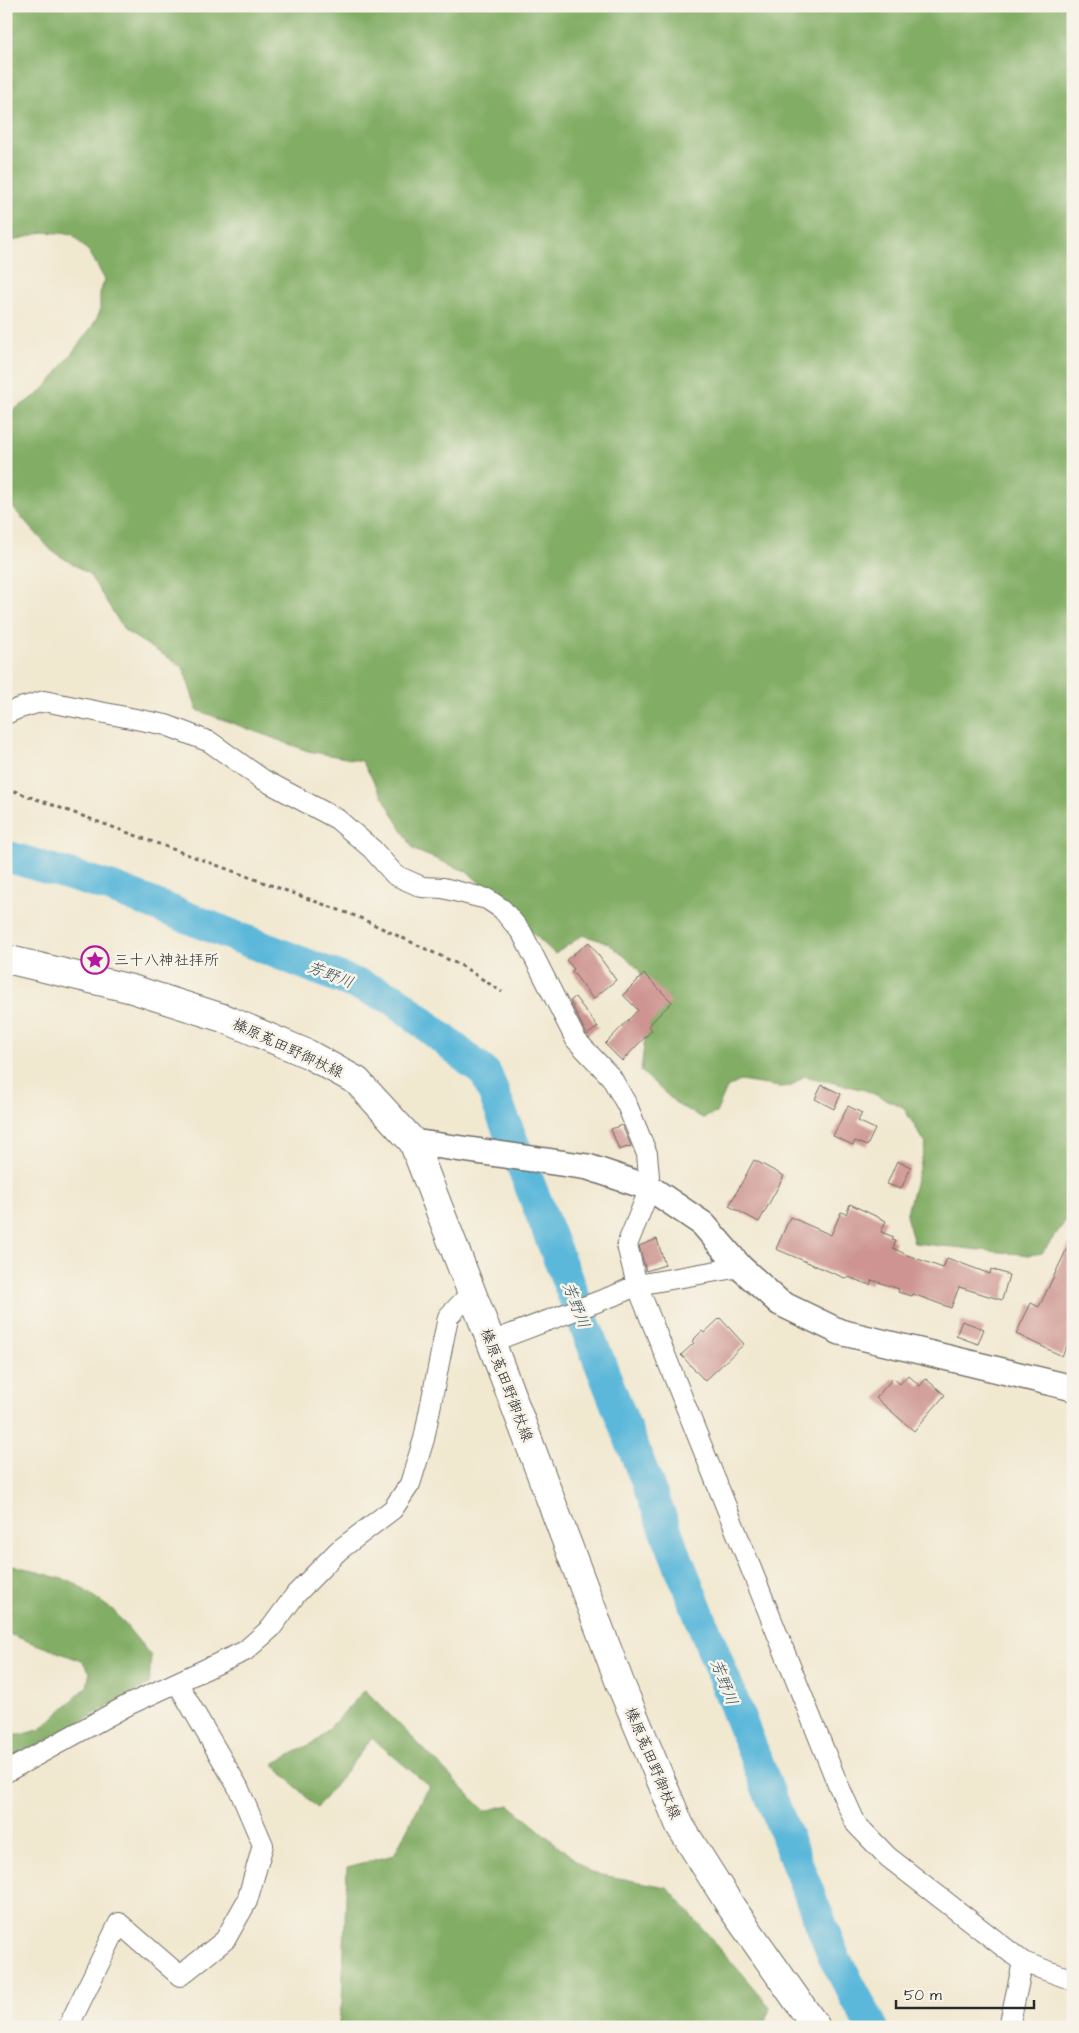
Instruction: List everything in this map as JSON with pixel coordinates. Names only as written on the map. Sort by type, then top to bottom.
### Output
[{"type":"main road","name":"榛原菟田野御杖線","points":[[6,959],[132,989],[223,1018],[308,1054],[357,1081],[419,1143],[472,1292],[498,1339],[620,1684],[680,1826],[732,1908],[816,2027]]},
{"type":"street","points":[[6,714],[44,702],[166,725],[210,742],[262,779],[337,819],[372,850],[395,874],[422,887],[443,888],[488,899],[502,909],[522,933],[576,1040],[611,1077],[627,1105],[647,1154],[650,1188],[627,1246],[637,1285],[836,1780],[856,1824],[888,1857],[1023,1962],[1073,1980]]},
{"type":"street","points":[[419,1143],[588,1167],[650,1188],[703,1224],[740,1267],[780,1302],[840,1332],[1073,1388]]},
{"type":"street","points":[[498,1339],[618,1294],[637,1285],[740,1267]]},
{"type":"street","points":[[6,1772],[128,1705],[178,1684],[245,1651],[271,1628],[296,1594],[338,1551],[393,1509],[410,1484],[424,1439],[448,1317],[472,1292]]},
{"type":"street","points":[[68,2027],[119,1924],[180,1976],[225,1940],[247,1901],[263,1845],[238,1787],[178,1684]]},
{"type":"street","points":[[1009,2027],[1023,1962]]},
{"type":"path","points":[[6,788],[358,917],[462,966],[502,992]]},
{"type":"green space","points":[[6,6],[1073,6],[1073,1211],[1042,1253],[1029,1255],[914,1243],[906,1216],[926,1144],[903,1107],[865,1090],[804,1076],[792,1086],[780,1087],[740,1081],[727,1088],[716,1113],[703,1118],[678,1105],[641,1071],[650,995],[639,970],[629,960],[608,943],[583,935],[555,954],[468,872],[414,850],[362,761],[308,751],[197,710],[183,667],[125,631],[89,574],[52,551],[6,500],[6,415],[37,395],[48,385],[93,325],[100,312],[100,292],[105,280],[90,253],[72,234],[43,232],[6,243]]},
{"type":"green space","points":[[6,1563],[73,1582],[114,1611],[151,1656],[149,1684],[6,1763],[6,1735],[21,1735],[41,1729],[87,1687],[90,1672],[82,1661],[6,1633]]},
{"type":"green space","points":[[365,1690],[485,1811],[509,1805],[591,1873],[667,1887],[770,2007],[765,2027],[338,2027],[342,2002],[347,1867],[394,1855],[429,1786],[372,1738],[317,1808],[273,1764],[318,1740]]},
{"type":"building","points":[[589,942],[616,980],[593,999],[566,960]]},
{"type":"building","points":[[644,974],[672,1002],[648,1026],[652,1030],[622,1061],[605,1044],[638,1010],[623,995]]},
{"type":"building","points":[[575,997],[598,1027],[587,1035],[570,1001]]},
{"type":"building","points":[[822,1085],[841,1094],[834,1109],[815,1099]]},
{"type":"building","points":[[848,1106],[862,1113],[858,1121],[875,1129],[867,1146],[855,1141],[853,1145],[833,1136]]},
{"type":"building","points":[[622,1125],[631,1146],[619,1150],[611,1129]]},
{"type":"building","points":[[754,1160],[784,1176],[759,1222],[729,1206]]},
{"type":"building","points":[[897,1161],[911,1167],[901,1189],[887,1184]]},
{"type":"building","points":[[850,1204],[886,1221],[881,1232],[894,1237],[892,1240],[896,1241],[893,1248],[907,1255],[943,1268],[947,1258],[990,1274],[991,1269],[1009,1275],[1002,1300],[959,1287],[951,1308],[913,1294],[912,1296],[898,1292],[899,1289],[872,1280],[870,1285],[848,1277],[847,1279],[776,1249],[790,1217],[831,1235],[841,1212],[846,1214]]},
{"type":"building","points":[[1073,1236],[1073,1334],[1062,1356],[1016,1334],[1031,1303],[1039,1307]]},
{"type":"building","points":[[657,1239],[665,1265],[646,1271],[639,1246]]},
{"type":"building","points":[[720,1318],[744,1344],[705,1381],[681,1355],[694,1343],[692,1341],[702,1331],[704,1333]]},
{"type":"building","points":[[962,1321],[984,1329],[978,1344],[956,1336]]},
{"type":"building","points":[[908,1375],[920,1386],[926,1379],[945,1395],[914,1431],[876,1398],[893,1378],[900,1384]]},
{"type":"waterway","name":"芳野川","points":[[6,856],[110,887],[394,999],[486,1074],[834,1957],[872,2027]]},
{"type":"place","name":"三十八神社拝所","points":[[95,960]]}]
